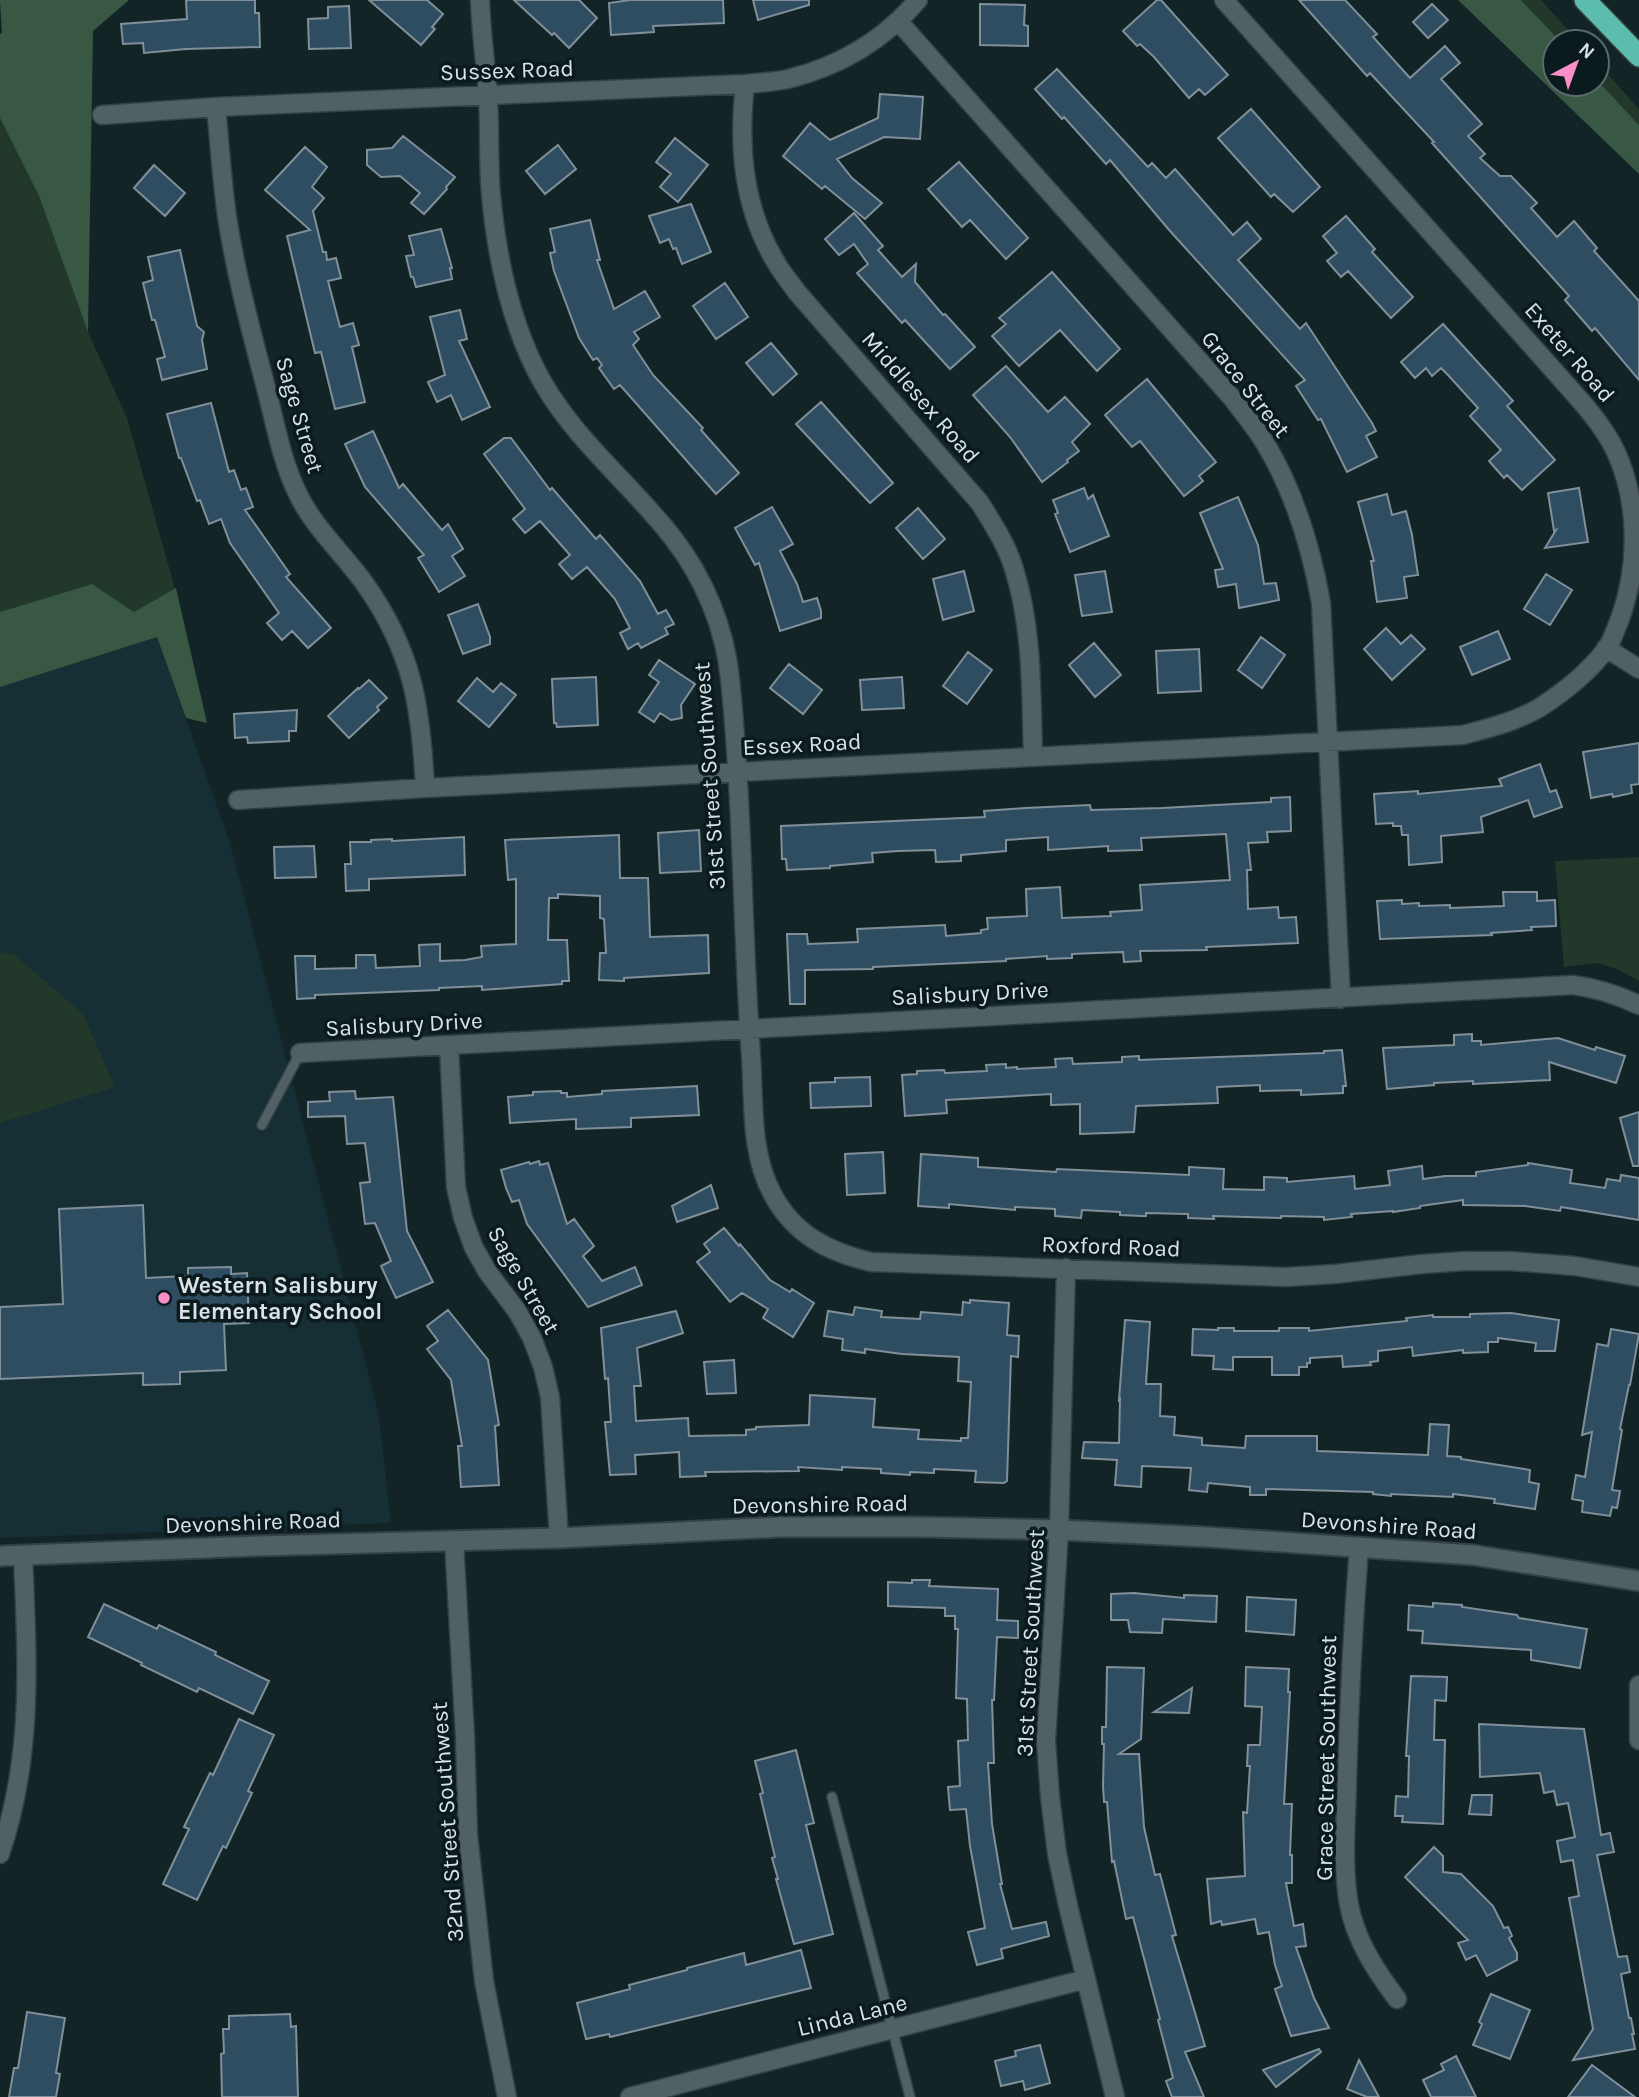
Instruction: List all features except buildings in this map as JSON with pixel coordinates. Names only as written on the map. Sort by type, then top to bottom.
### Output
[{"type":"highway","points":[[1585,0],[1639,56]]},
{"type":"street","name":"31st Street Southwest","points":[[480,0],[488,95],[491,194],[497,244],[508,293],[523,340],[542,381],[562,413],[672,537],[694,568],[722,638],[729,675],[737,772],[749,1029]]},
{"type":"street","points":[[899,22],[918,0]]},
{"type":"street","name":"Exeter Road","points":[[1224,0],[1598,421],[1616,452],[1629,486],[1635,514],[1634,570],[1627,604],[1606,648],[1563,692],[1508,723],[1463,735],[1285,744]]},
{"type":"street","name":"Sussex Road","points":[[102,115],[216,107],[745,84],[786,79],[819,69],[861,49],[899,22]]},
{"type":"street","name":"Grace Street","points":[[899,22],[1233,399],[1264,442],[1283,477],[1299,513],[1314,564],[1321,603],[1341,999]]},
{"type":"street","name":"Middlesex Road","points":[[745,84],[741,121],[742,158],[748,194],[760,230],[776,264],[980,503],[999,534],[1013,567],[1023,602],[1028,638],[1033,756]]},
{"type":"street","name":"Sage Street","points":[[216,107],[228,222],[242,296],[285,461],[296,491],[312,519],[364,582],[387,617],[404,654],[416,694],[423,735],[425,788]]},
{"type":"street","points":[[1606,648],[1639,669]]},
{"type":"street","name":"Essex Road","points":[[238,800],[1285,744]]},
{"type":"street","name":"Salisbury Drive","points":[[300,1053],[1573,985],[1620,996],[1639,1005]]},
{"type":"street","name":"Roxford Road","points":[[749,1029],[757,1145],[763,1172],[784,1212],[803,1232],[821,1245],[845,1256],[871,1262],[1286,1277],[1422,1264],[1510,1261],[1574,1266],[1639,1277]]},
{"type":"street","name":"Sage Street","points":[[449,1046],[456,1187],[474,1248],[487,1271],[517,1311],[532,1338],[543,1367],[550,1397],[559,1538]]},
{"type":"street","name":"31st Street Southwest","points":[[1066,1268],[1059,1530],[1046,1740],[1058,1854],[1115,2097]]},
{"type":"street","name":"Devonshire Road","points":[[0,1556],[559,1538],[780,1527],[920,1527],[1207,1537],[1473,1555],[1639,1581]]},
{"type":"street","name":"32nd Street Southwest","points":[[454,1541],[470,1848],[484,1981],[508,2097]]},
{"type":"street","name":"Grace Street Southwest","points":[[1359,1547],[1350,1673],[1345,1872],[1350,1907],[1360,1940],[1376,1971],[1397,1999]]},
{"type":"street","points":[[0,1854],[20,1777],[25,1736],[28,1676],[23,1555]]},
{"type":"street","points":[[1639,1685],[1639,1741]]},
{"type":"street","name":"Linda Lane","points":[[630,2097],[1086,1979]]},
{"type":"lane","points":[[261,1125],[300,1053]]},
{"type":"lane","points":[[832,1797],[910,2097]]},
{"type":"shaded area","points":[[157,637],[230,843],[379,1415],[391,1523],[0,1538],[0,687]]},
{"type":"green space","points":[[0,0],[129,0],[93,31],[88,332],[39,196],[0,118]]},
{"type":"green space","points":[[1458,0],[1521,0],[1548,28],[1541,28],[1541,80]]},
{"type":"green space","points":[[1521,0],[1541,0],[1566,28],[1548,28]]},
{"type":"green space","points":[[1611,78],[1639,109],[1639,125],[1611,95]]},
{"type":"green space","points":[[1611,95],[1639,125],[1639,174],[1560,98],[1611,98]]},
{"type":"green space","points":[[0,118],[39,196],[88,332],[127,418],[175,589],[134,612],[92,584],[0,612]]},
{"type":"green space","points":[[92,584],[134,612],[176,588],[207,723],[186,718],[157,637],[0,687],[0,612]]},
{"type":"green space","points":[[1639,857],[1639,981],[1617,969],[1598,963],[1564,967],[1555,861]]},
{"type":"green space","points":[[0,952],[15,955],[83,1014],[115,1087],[0,1123]]},
{"type":"place","name":"Western Salisbury Elementary School","points":[[164,1298]]}]
